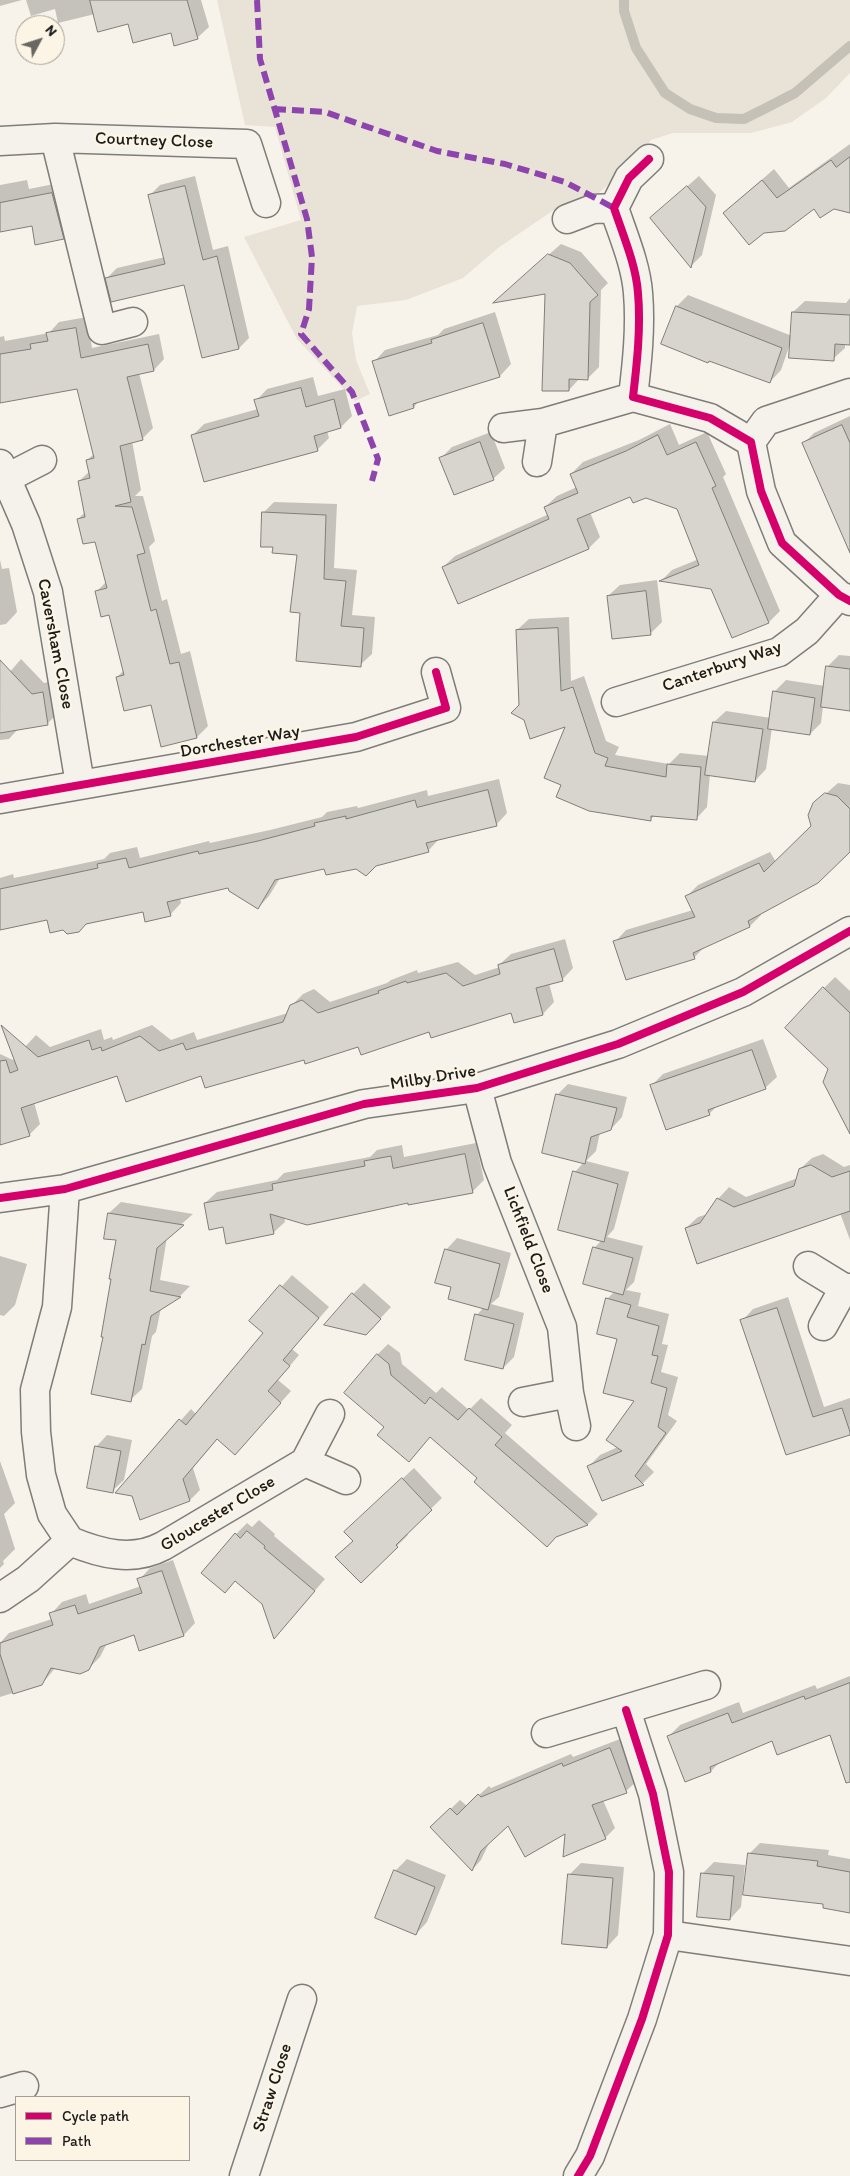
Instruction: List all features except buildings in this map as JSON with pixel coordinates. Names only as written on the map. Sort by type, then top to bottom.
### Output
[{"type":"street","name":"Courtney Close","points":[[0,141],[55,138],[246,144],[266,203]]},
{"type":"street","points":[[55,138],[102,330],[133,322]]},
{"type":"street","points":[[633,397],[637,364],[638,292],[628,248],[614,208],[630,178],[649,159]]},
{"type":"street","points":[[567,219],[593,209],[614,208]]},
{"type":"street","points":[[503,428],[543,423],[633,397],[710,418],[751,442],[766,421],[850,393]]},
{"type":"street","points":[[537,462],[543,423]]},
{"type":"street","name":"Canterbury Way","points":[[616,702],[779,652],[807,632],[844,598],[782,544],[762,492],[751,442]]},
{"type":"street","name":"Caversham Close","points":[[42,460],[4,471],[26,524],[48,592],[80,784]]},
{"type":"street","name":"Dorchester Way","points":[[0,799],[356,738],[446,708],[436,672]]},
{"type":"street","name":"Milby Drive","points":[[0,1198],[65,1189],[364,1104],[477,1088],[618,1044],[743,992],[850,931]]},
{"type":"street","name":"Lichfield Close","points":[[477,1088],[497,1163],[562,1327],[569,1393],[576,1426]]},
{"type":"street","points":[[0,1598],[28,1579],[70,1541],[52,1514],[41,1475],[34,1390],[57,1307],[65,1189]]},
{"type":"street","points":[[808,1266],[847,1288],[823,1326]]},
{"type":"street","points":[[523,1402],[569,1393]]},
{"type":"street","points":[[330,1414],[304,1462],[346,1480]]},
{"type":"street","name":"Gloucester Close","points":[[70,1541],[92,1550],[121,1556],[150,1553],[304,1462]]},
{"type":"street","points":[[546,1733],[706,1684]]},
{"type":"street","points":[[578,2176],[590,2156],[642,2019],[668,1935],[669,1872],[653,1794],[626,1710]]},
{"type":"street","points":[[668,1935],[850,1961]]},
{"type":"street","name":"Straw Close","points":[[244,2176],[302,1999]]},
{"type":"shaded area","points":[[217,0],[850,0],[850,73],[826,98],[792,122],[751,133],[673,133],[651,140],[635,160],[597,195],[558,207],[498,248],[463,278],[406,300],[357,306],[352,333],[356,360],[370,394],[355,401],[297,339],[244,237],[301,220],[275,127],[245,125]]},
{"type":"waterway","points":[[624,0],[624,11],[636,48],[665,93],[690,109],[716,118],[744,119],[795,93],[850,46]]},
{"type":"marked path","points":[[257,0],[260,59],[307,219],[312,257],[309,309],[301,334],[352,392],[378,459],[372,481]]},
{"type":"marked path","points":[[274,109],[325,112],[437,151],[505,164],[565,182],[614,208]]},
{"type":"cycle path","points":[[649,159],[629,178],[614,208],[637,282],[639,332],[633,397],[710,418],[751,442],[761,491],[782,543],[839,595],[850,601]]},
{"type":"cycle path","points":[[0,799],[356,737],[446,708],[436,672]]},
{"type":"cycle path","points":[[0,1198],[65,1189],[364,1104],[477,1088],[618,1044],[743,992],[850,931]]},
{"type":"cycle path","points":[[578,2176],[590,2156],[642,2019],[668,1935],[669,1872],[653,1794],[626,1710]]}]
